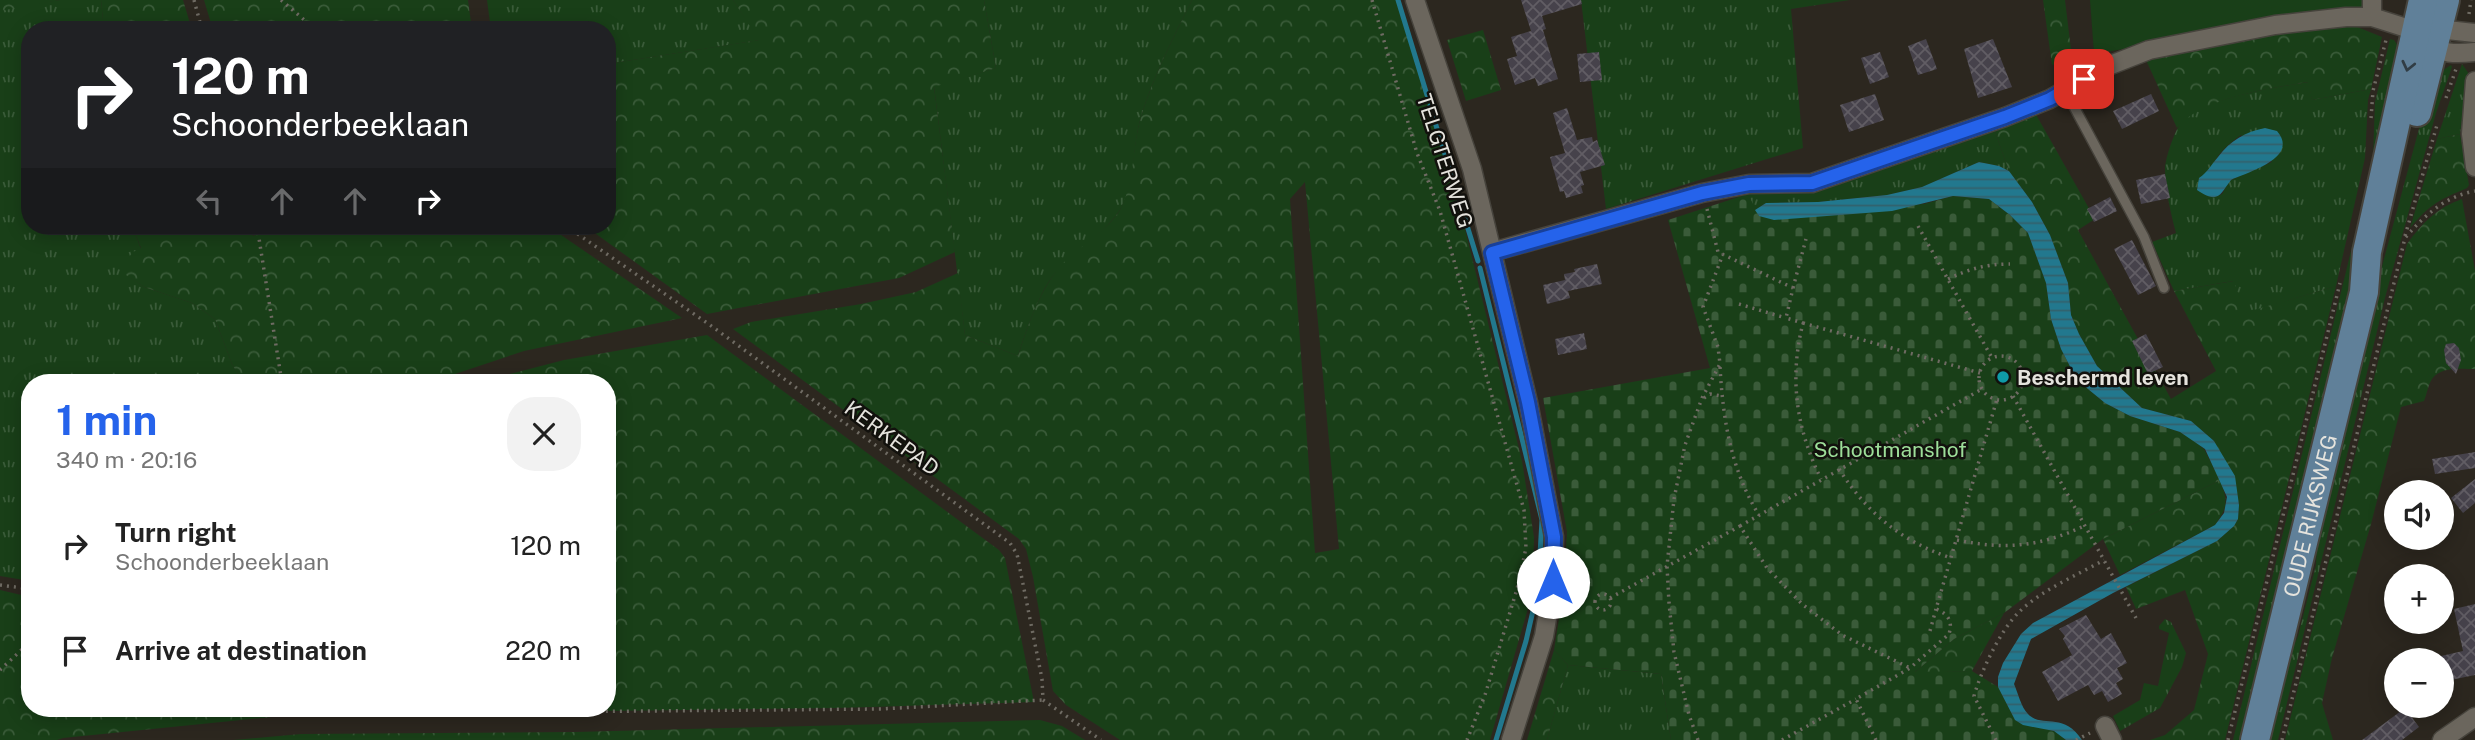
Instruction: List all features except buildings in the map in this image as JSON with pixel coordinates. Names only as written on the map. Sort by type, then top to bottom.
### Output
[{"type":"main road","name":"OUDE RIJKSWEG","points":[[2423,0],[2429,37]]},
{"type":"main road","name":"OUDE RIJKSWEG","points":[[2255,740],[2352,286],[2367,252],[2429,37],[2445,0]]},
{"type":"street","name":"TELGTERWEG","points":[[1415,0],[1472,169],[1528,402],[1554,537],[1553,582],[1544,636],[1511,740]]},
{"type":"street","points":[[1492,253],[1702,193],[1749,184],[1812,183],[2005,117],[2065,90],[2103,68],[2149,50],[2275,26],[2378,13],[2460,54],[2475,52]]},
{"type":"street","points":[[2429,37],[2475,33]]},
{"type":"street","points":[[2475,81],[2471,134],[2475,167]]},
{"type":"street","points":[[2442,740],[2475,717]]},
{"type":"lane","points":[[2065,90],[2144,237],[2164,288]]},
{"type":"path","points":[[194,0],[200,21]]},
{"type":"path","points":[[281,0],[306,21]]},
{"type":"path","name":"TELGTERWEG","points":[[1373,0],[1417,153],[1440,211],[1524,510],[1526,548],[1517,589],[1485,695],[1467,740]]},
{"type":"path","points":[[2371,118],[2373,91],[2384,48],[2378,13]]},
{"type":"path","points":[[2282,740],[2405,238],[2431,210],[2460,194],[2475,191]]},
{"type":"path","points":[[1702,193],[1718,251],[1793,288]]},
{"type":"path","points":[[1918,226],[1992,358]]},
{"type":"path","points":[[258,235],[281,374]]},
{"type":"path","name":"KERKEPAD","points":[[579,235],[710,325],[1010,543],[1017,554],[1042,679],[1043,700]]},
{"type":"path","points":[[1786,318],[1806,239]]},
{"type":"path","points":[[1723,254],[1703,307],[1718,347],[1722,396],[1736,470],[1759,515]]},
{"type":"path","points":[[1948,279],[1968,269],[1989,264],[2010,264]]},
{"type":"path","points":[[2228,740],[2352,286]]},
{"type":"path","points":[[1739,304],[1980,373]]},
{"type":"path","points":[[1803,323],[1795,363],[1795,391],[1801,427],[1821,478]]},
{"type":"path","points":[[2007,357],[2018,364],[2023,378],[2022,385],[2013,396],[1997,399],[1982,389],[1980,373],[1992,358],[2007,357]]},
{"type":"path","points":[[1698,740],[1689,715],[1674,652],[1667,566],[1685,445],[1702,398],[1720,364]]},
{"type":"path","points":[[1610,598],[1982,389]]},
{"type":"path","points":[[1702,398],[1710,394],[1722,396]]},
{"type":"path","points":[[2013,396],[2136,618]]},
{"type":"path","points":[[1930,631],[1997,399]]},
{"type":"path","points":[[1839,469],[1852,490],[1886,525],[1928,550],[1951,558]]},
{"type":"path","points":[[1740,526],[1767,568],[1802,604],[1842,635],[1910,668]]},
{"type":"path","points":[[1957,540],[1996,546],[2035,544],[2084,526]]},
{"type":"path","points":[[1996,740],[1974,696],[1977,684],[2000,639],[2020,611],[2061,583],[2104,560]]},
{"type":"path","points":[[0,585],[21,588]]},
{"type":"path","points":[[1604,594],[1610,598],[1611,602],[1606,609],[1597,606],[1596,598],[1599,595],[1604,594]]},
{"type":"path","points":[[1782,740],[1910,668],[1949,634],[1951,624],[1948,617],[1936,609]]},
{"type":"path","points":[[0,670],[21,650]]},
{"type":"path","points":[[1856,699],[1876,740]]},
{"type":"path","points":[[616,712],[881,709],[1043,700],[1101,740]]},
{"type":"path","points":[[2076,740],[2103,733]]},
{"type":"green space","points":[[0,0],[60,0],[5,10],[0,9]]},
{"type":"green space","points":[[60,0],[101,0],[103,21],[21,21],[21,235],[136,235],[141,249],[127,275],[144,287],[192,303],[215,319],[238,374],[21,374],[21,580],[0,576],[0,9]]},
{"type":"green space","points":[[101,0],[183,0],[189,21],[103,21]]},
{"type":"green space","points":[[204,0],[468,0],[471,21],[210,21]]},
{"type":"green space","points":[[487,0],[733,0],[760,40],[616,63],[616,21],[490,21]]},
{"type":"green space","points":[[733,0],[984,0],[996,68],[934,87],[955,252],[899,278],[707,314],[597,235],[616,235],[616,63],[759,40]]},
{"type":"green space","points":[[984,0],[1192,0],[1146,102],[1138,128],[1130,185],[1122,206],[1102,231],[1052,277],[1034,311],[1018,356],[965,335],[934,86],[996,68]]},
{"type":"green space","points":[[1192,0],[1397,0],[1447,156],[1522,461],[1534,537],[1533,591],[1490,740],[1120,740],[1066,705],[1053,691],[1033,577],[1026,549],[1019,539],[733,329],[751,322],[916,292],[958,273],[965,335],[1018,356],[1038,303],[1054,274],[1108,225],[1122,206],[1146,102]],"holes":[[[1305,182],[1339,549],[1315,553],[1290,199]]]},
{"type":"green space","points":[[1581,0],[1850,0],[1791,9],[1803,148],[1606,209]]},
{"type":"green space","points":[[2043,0],[2065,0],[2072,58],[2052,65]]},
{"type":"green space","points":[[2090,0],[2374,0],[2373,7],[2094,54]]},
{"type":"green space","points":[[2350,24],[2382,37],[2371,89],[2312,100],[2308,82],[2276,88],[2219,102],[2202,109],[2177,128],[2146,60],[2287,30]]},
{"type":"green space","points":[[1483,30],[1501,90],[1466,101],[1447,40]]},
{"type":"green space","points":[[2390,39],[2394,40],[2403,53],[2341,341],[2245,740],[2233,740],[2369,176],[2373,157],[2375,102]]},
{"type":"green space","points":[[2462,64],[2469,74],[2460,134],[2437,139]]},
{"type":"green space","points":[[2451,65],[2386,294],[2278,740],[2266,740],[2282,674],[2298,636],[2316,565],[2318,524],[2381,270],[2430,88],[2439,73]]},
{"type":"green space","points":[[2309,82],[2312,100],[2371,89],[2365,158],[2336,286],[2243,314],[2233,281],[2174,291],[2152,242],[2176,233],[2166,184],[2165,164],[2178,128],[2184,119],[2195,112],[2225,99]],"holes":[[[2241,135],[2272,162],[2231,180],[2221,195],[2205,195],[2215,160]]]},
{"type":"green space","points":[[2034,111],[2095,219],[2078,230],[2171,399],[2216,371],[2174,291],[2234,281],[2244,313],[2336,286],[2225,740],[2150,740],[2165,735],[2194,710],[2208,654],[2185,590],[2136,609],[2126,587],[2217,541],[2234,526],[2238,519],[2239,505],[2234,476],[2214,441],[2191,421],[2142,408],[2097,366],[2079,334],[2071,315],[2068,283],[2050,235],[2032,202],[2009,171],[1994,129]]},
{"type":"green space","points":[[1994,129],[2009,171],[1979,162],[1922,187],[1887,195],[1818,202],[1766,203],[1755,210],[1748,194],[1806,189]]},
{"type":"green space","points":[[2460,134],[2469,185],[2423,213],[2410,228],[2437,139]]},
{"type":"green space","name":"Schootmanshof","points":[[1748,194],[1759,216],[1924,204],[1953,196],[1989,199],[2028,233],[2046,283],[2051,319],[2061,349],[2077,380],[2105,403],[2130,416],[2180,432],[2204,449],[2220,480],[2103,539],[2004,613],[1954,639],[1915,672],[1972,671],[1998,687],[2015,720],[2054,731],[2066,740],[1671,740],[1661,674],[1568,665],[1554,650],[1563,594],[1567,532],[1543,398],[1710,368],[1668,220]]},
{"type":"green space","points":[[2462,199],[2475,271],[2475,369],[2441,372],[2431,381],[2424,401],[2401,407],[2322,703],[2333,740],[2285,740],[2407,244],[2431,217]]},
{"type":"green space","points":[[136,235],[561,235],[682,318],[524,351],[455,374],[238,374],[215,319],[192,303],[144,287],[126,275],[125,262],[133,252],[141,248]]},
{"type":"green space","points":[[707,335],[999,550],[1005,558],[1034,702],[616,711],[616,374],[510,374],[564,360]]},
{"type":"green space","points":[[2220,480],[2225,504],[2215,525],[2120,575],[2103,539]]},
{"type":"green space","points":[[0,590],[21,595],[21,717],[272,717],[57,740],[0,740]]},
{"type":"green space","points":[[2004,613],[1972,671],[1914,673],[1954,639]]},
{"type":"green space","points":[[2165,619],[2171,622],[2186,653],[2182,667],[2160,708],[2120,731],[2113,716],[2140,700],[2144,683],[2158,686],[2169,633],[2159,629]]},
{"type":"green space","points":[[1554,650],[1568,665],[1547,740],[1527,740]]},
{"type":"green space","points":[[1568,665],[1661,674],[1671,740],[1547,740]]},
{"type":"green space","points":[[1040,720],[1062,726],[1085,740],[233,740],[301,734],[575,732]]},
{"type":"water","points":[[2265,128],[2277,131],[2282,141],[2282,149],[2277,156],[2269,163],[2231,180],[2218,196],[2210,197],[2197,190],[2199,178],[2233,141]]},
{"type":"water","points":[[1979,162],[2009,171],[2032,202],[2050,235],[2068,283],[2071,315],[2097,366],[2142,408],[2191,421],[2214,441],[2235,476],[2238,519],[2217,541],[2113,593],[2031,639],[2014,684],[2023,708],[2034,718],[2068,726],[2082,740],[2066,740],[2054,731],[2023,725],[2015,720],[1998,687],[2003,663],[2021,634],[2033,623],[2215,525],[2224,513],[2227,497],[2205,449],[2180,432],[2130,416],[2105,403],[2077,380],[2061,349],[2051,319],[2046,283],[2028,233],[1989,199],[1953,196],[1892,211],[1774,220],[1759,216],[1755,210],[1766,203],[1818,202],[1887,195],[1922,187]]},
{"type":"waterway","points":[[1398,0],[1427,95]]},
{"type":"waterway","points":[[1430,106],[1478,261]]},
{"type":"waterway","points":[[1480,268],[1542,520],[1538,589],[1526,641],[1496,740]]},
{"type":"place","name":"Beschermd leven","points":[[2003,377]]},
{"type":"route","points":[[1553,582],[1554,537],[1528,402],[1492,253],[1702,193],[1749,184],[1812,183],[2005,117],[2050,99],[2084,79]]}]
